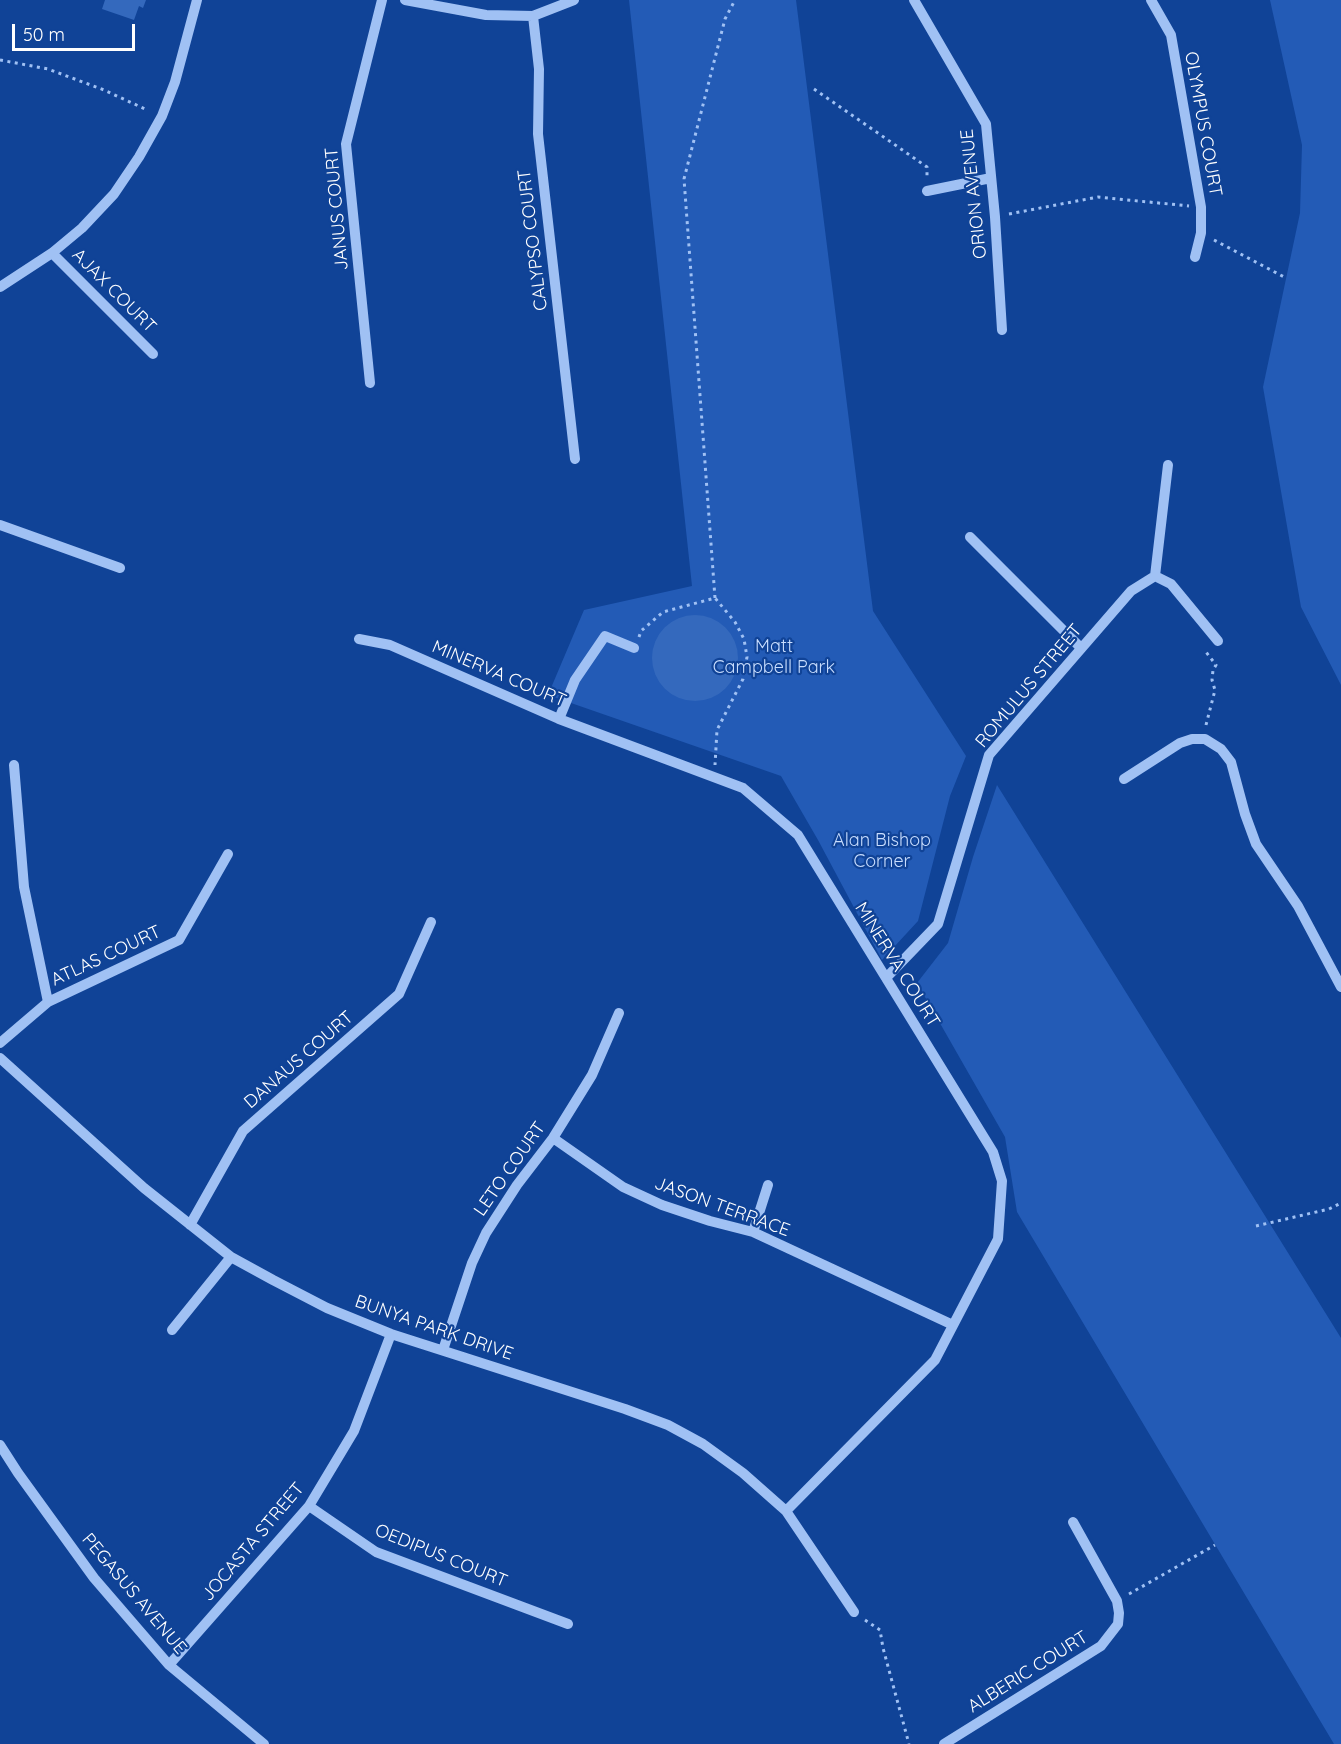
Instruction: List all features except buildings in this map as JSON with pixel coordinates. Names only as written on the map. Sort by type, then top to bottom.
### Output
[{"type":"street","points":[[0,287],[52,253],[82,228],[114,194],[140,157],[162,116],[175,82],[197,0]]},
{"type":"street","name":"JANUS COURT","points":[[370,383],[346,144],[382,0]]},
{"type":"street","points":[[405,0],[486,15],[533,16],[574,0]]},
{"type":"street","name":"ORION AVENUE","points":[[914,0],[986,123],[1002,330]]},
{"type":"street","name":"OLYMPUS COURT","points":[[1151,0],[1171,35],[1201,207],[1201,233],[1195,257]]},
{"type":"street","name":"CALYPSO COURT","points":[[533,16],[539,69],[538,134],[575,459]]},
{"type":"street","points":[[927,191],[991,178]]},
{"type":"street","name":"AJAX COURT","points":[[52,253],[153,354]]},
{"type":"street","points":[[1168,465],[1155,576],[1171,584],[1218,641]]},
{"type":"street","points":[[0,525],[120,568]]},
{"type":"street","points":[[970,537],[1081,648]]},
{"type":"street","name":"ROMULUS STREET","points":[[886,978],[938,924],[989,755],[1131,591],[1155,576]]},
{"type":"street","points":[[559,719],[575,680],[605,636],[634,648]]},
{"type":"street","name":"MINERVA COURT","points":[[359,639],[390,645],[559,719],[743,788],[798,835],[993,1152],[1002,1181],[998,1239],[935,1360],[786,1511]]},
{"type":"street","points":[[1124,779],[1180,743],[1192,739],[1205,739],[1221,749],[1231,762],[1256,844],[1298,906],[1341,987]]},
{"type":"street","points":[[14,765],[24,887],[48,1002]]},
{"type":"street","name":"ATLAS COURT","points":[[0,1043],[48,1002],[179,940],[228,854]]},
{"type":"street","name":"DANAUS COURT","points":[[190,1225],[243,1131],[399,994],[431,922]]},
{"type":"street","name":"LETO COURT","points":[[443,1350],[472,1263],[486,1233],[553,1138],[592,1075],[619,1013]]},
{"type":"street","name":"BUNYA PARK DRIVE","points":[[0,1058],[144,1188],[231,1257],[327,1308],[391,1334],[624,1408],[668,1425],[703,1444],[735,1467],[786,1511],[854,1612]]},
{"type":"street","name":"JASON TERRACE","points":[[553,1138],[623,1187],[662,1205],[753,1232],[953,1325]]},
{"type":"street","points":[[753,1232],[768,1185]]},
{"type":"street","points":[[172,1330],[231,1257]]},
{"type":"street","name":"JOCASTA STREET","points":[[169,1665],[309,1506],[354,1431],[391,1334]]},
{"type":"street","name":"PEGASUS AVENUE","points":[[0,1445],[94,1578],[169,1665],[264,1744]]},
{"type":"street","name":"OEDIPUS COURT","points":[[309,1506],[376,1552],[568,1624]]},
{"type":"street","points":[[1073,1522],[1117,1601]]},
{"type":"street","name":"ALBERIC COURT","points":[[944,1744],[1101,1646],[1118,1624],[1117,1601]]},
{"type":"path","points":[[715,776],[717,730],[743,679],[747,657],[744,639],[735,622],[716,598],[684,179],[725,19],[735,0]]},
{"type":"path","points":[[0,60],[48,69],[104,90],[145,109]]},
{"type":"path","points":[[814,89],[927,167],[927,191]]},
{"type":"path","points":[[995,217],[1098,197],[1201,207]]},
{"type":"path","points":[[1201,233],[1286,278]]},
{"type":"path","points":[[634,648],[641,631],[663,612],[716,598]]},
{"type":"path","points":[[1205,739],[1207,718],[1215,690],[1212,680],[1216,664],[1206,652],[1218,641]]},
{"type":"path","points":[[1256,1226],[1329,1209],[1341,1203]]},
{"type":"path","points":[[1117,1601],[1215,1545]]},
{"type":"path","points":[[854,1612],[880,1630],[909,1744]]},
{"type":"green space","name":"Matt Campbell Park","points":[[629,0],[796,0],[873,611],[966,756],[950,796],[918,921],[882,960],[781,776],[548,695],[584,610],[692,586]]},
{"type":"green space","points":[[1270,0],[1341,0],[1341,685],[1301,607],[1263,387],[1300,213],[1302,145]]},
{"type":"green space","points":[[997,785],[1341,1338],[1341,1744],[1334,1744],[1017,1212],[1005,1137],[917,983],[948,943]]},
{"type":"park label","name":"Alan Bishop Corner","points":[[882,851]]}]
